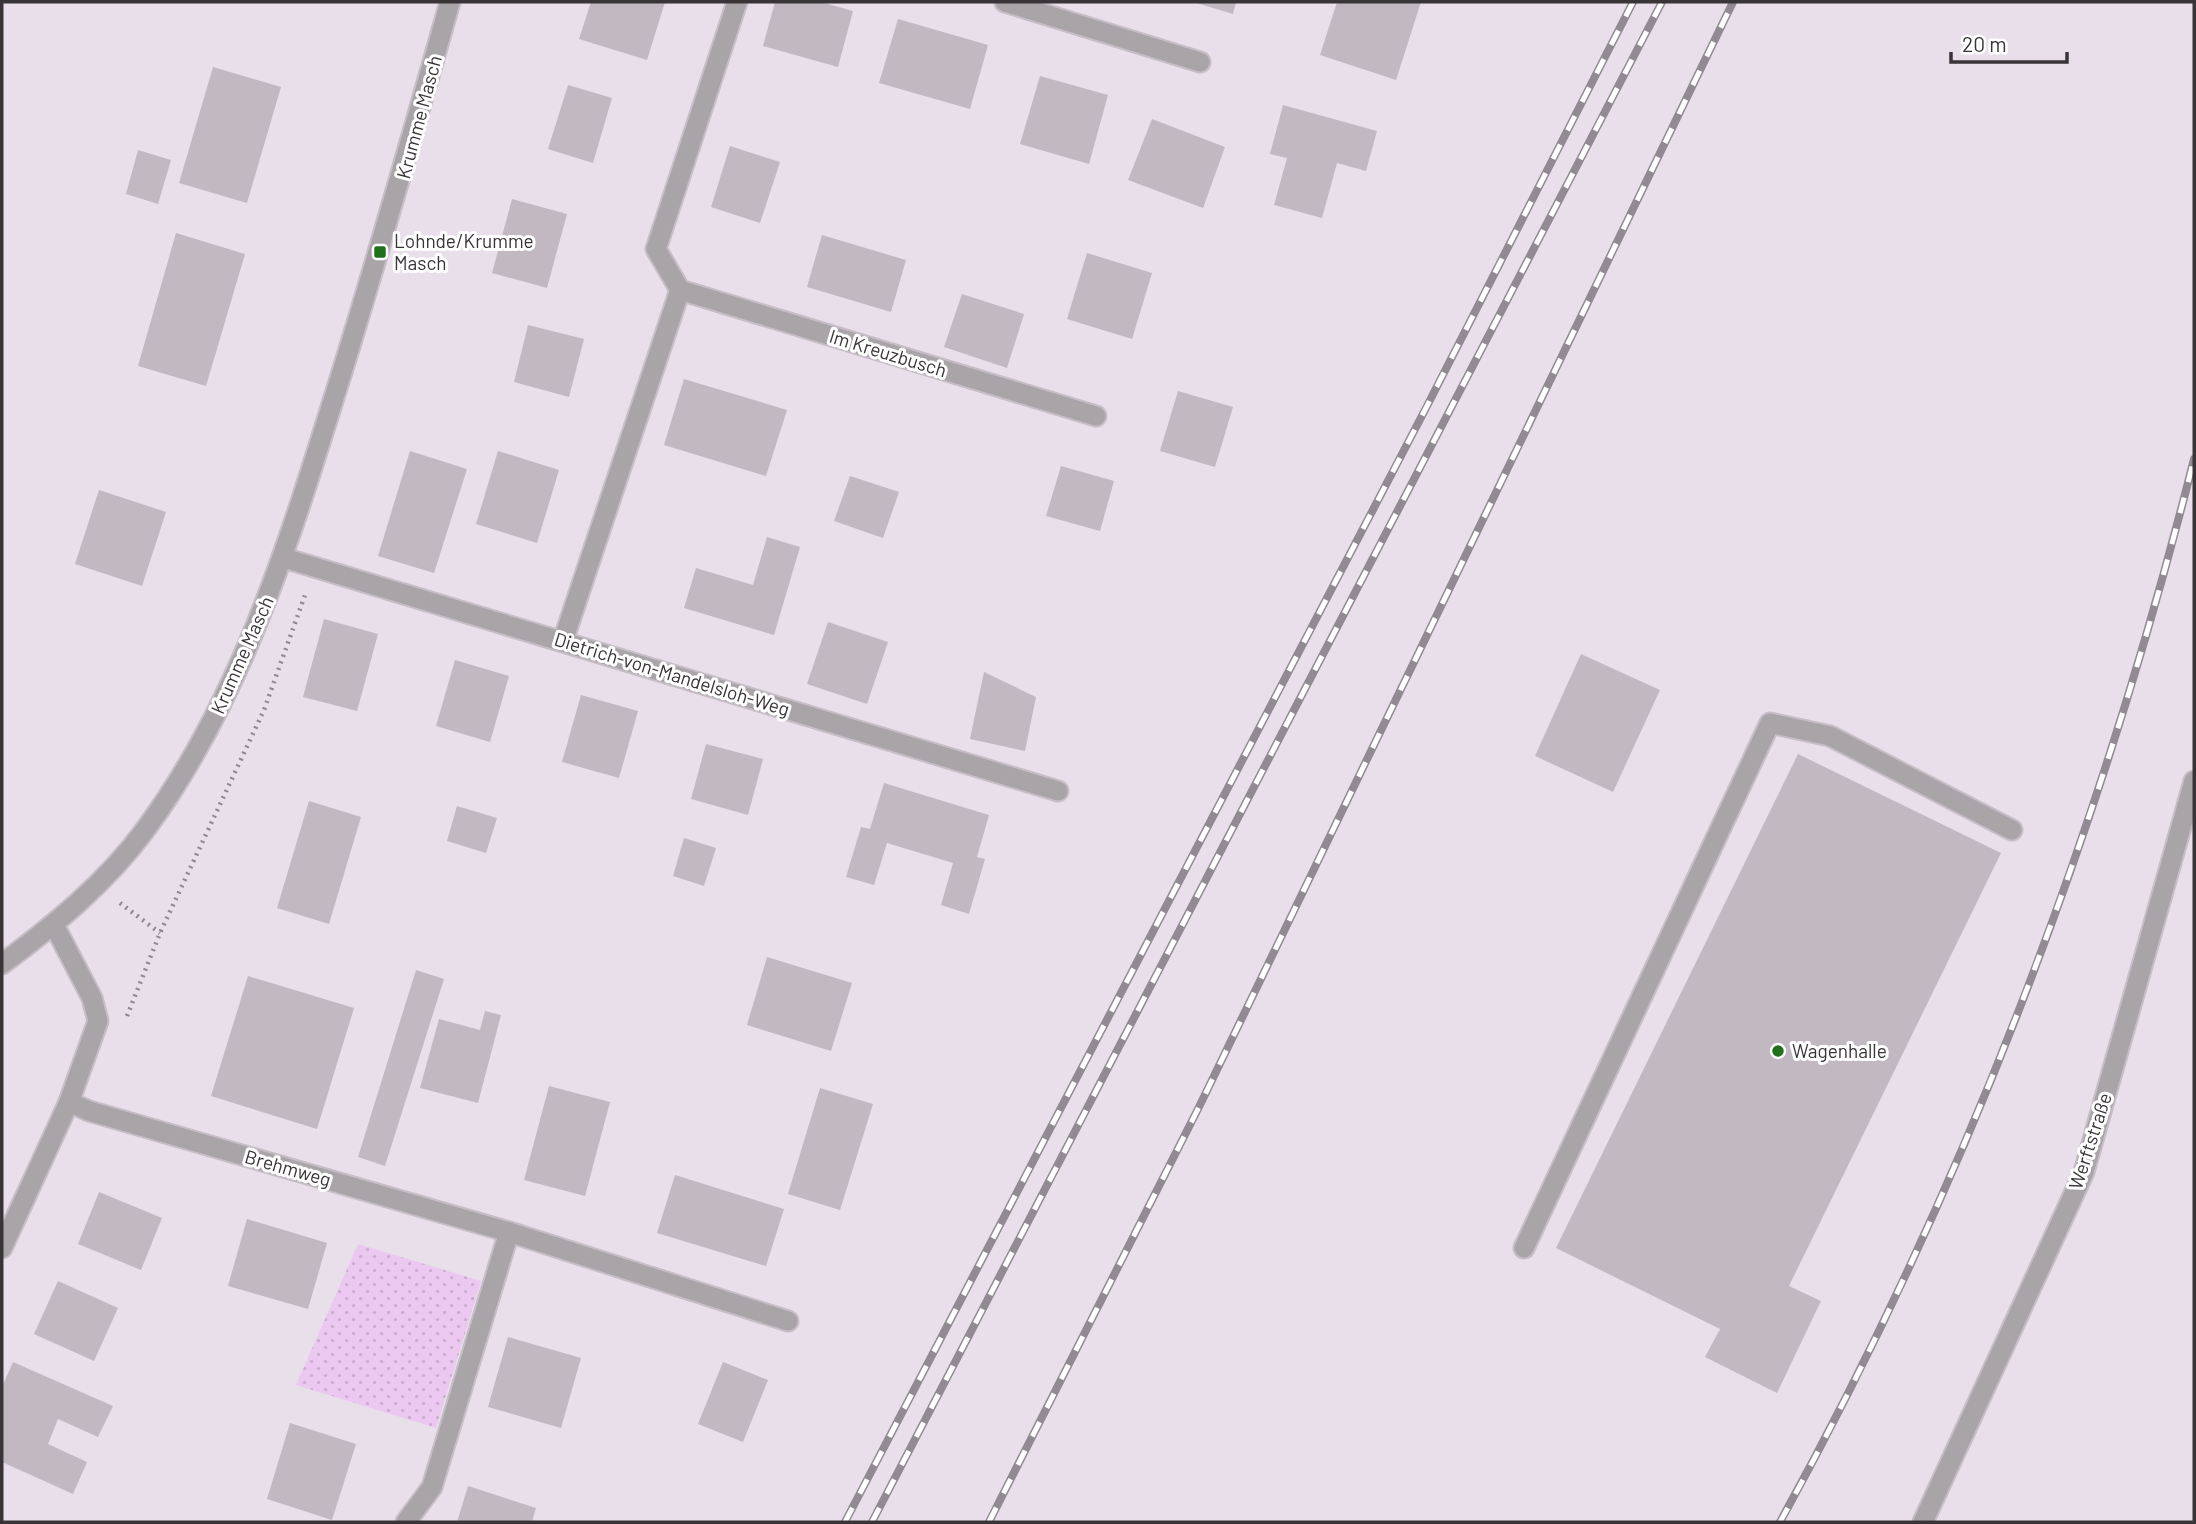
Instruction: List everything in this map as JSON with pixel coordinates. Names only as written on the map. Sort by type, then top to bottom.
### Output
[{"type":"street","name":"Krumme Masch","points":[[2,964],[54,925],[96,884],[143,832],[203,742],[284,558],[401,181],[450,2]]},
{"type":"street","points":[[563,641],[680,290],[656,249],[737,2]]},
{"type":"street","points":[[1005,2],[1200,62]]},
{"type":"street","name":"Im Kreuzbusch","points":[[680,290],[1096,416]]},
{"type":"street","name":"Dietrich-von-Mandelsloh-Weg","points":[[284,558],[1058,791]]},
{"type":"street","points":[[1524,1248],[1770,723],[1830,736],[2012,830]]},
{"type":"street","name":"Werftstraße","points":[[1923,1522],[2084,1172],[2194,782]]},
{"type":"street","points":[[2,1248],[69,1102],[98,1021],[92,998],[54,925]]},
{"type":"street","name":"Brehmweg","points":[[69,1102],[89,1111],[509,1232],[788,1321]]},
{"type":"street","points":[[406,1522],[432,1487],[509,1232]]},
{"type":"path","points":[[125,1022],[160,933],[264,710],[315,567]]},
{"type":"path","points":[[96,884],[160,933]]},
{"type":"shaded area","points":[[358,1244],[481,1281],[436,1428],[296,1385]]},
{"type":"building","points":[[591,2],[665,2],[647,60],[579,39]]},
{"type":"building","points":[[775,2],[821,2],[853,11],[838,67],[763,46]]},
{"type":"building","points":[[1193,2],[1236,2],[1233,14]]},
{"type":"building","points":[[1337,2],[1421,2],[1396,80],[1320,55]]},
{"type":"building","points":[[898,19],[988,45],[970,109],[879,83]]},
{"type":"building","points":[[213,67],[281,87],[247,203],[179,183]]},
{"type":"building","points":[[1040,76],[1108,95],[1089,164],[1020,144]]},
{"type":"building","points":[[568,85],[612,98],[593,163],[548,149]]},
{"type":"building","points":[[1283,105],[1377,131],[1366,171],[1337,163],[1322,218],[1274,205],[1287,158],[1270,154]]},
{"type":"building","points":[[1152,119],[1225,147],[1203,208],[1128,180]]},
{"type":"building","points":[[730,146],[780,162],[760,223],[711,207]]},
{"type":"building","points":[[138,150],[171,160],[158,204],[126,194]]},
{"type":"building","points":[[512,199],[567,214],[547,288],[492,273]]},
{"type":"building","points":[[176,233],[245,254],[206,386],[138,366]]},
{"type":"building","points":[[822,235],[906,260],[891,312],[807,287]]},
{"type":"building","points":[[1087,253],[1152,273],[1132,339],[1067,319]]},
{"type":"building","points":[[962,294],[1024,314],[1007,368],[944,347]]},
{"type":"building","points":[[528,325],[584,339],[569,397],[514,382]]},
{"type":"building","points":[[684,379],[787,410],[766,476],[664,445]]},
{"type":"building","points":[[1178,391],[1233,407],[1215,467],[1160,451]]},
{"type":"building","points":[[410,451],[467,469],[434,573],[378,556]]},
{"type":"building","points":[[498,451],[559,470],[537,543],[476,524]]},
{"type":"building","points":[[1061,466],[1114,481],[1100,531],[1046,516]]},
{"type":"building","points":[[850,476],[899,492],[883,538],[834,521]]},
{"type":"building","points":[[99,490],[166,512],[142,586],[75,564]]},
{"type":"building","points":[[767,537],[800,547],[774,635],[684,608],[696,568],[753,585]]},
{"type":"building","points":[[324,619],[378,634],[357,711],[303,697]]},
{"type":"building","points":[[828,622],[888,642],[867,704],[807,684]]},
{"type":"building","points":[[1581,654],[1660,690],[1613,792],[1535,756]]},
{"type":"building","points":[[455,660],[509,676],[490,742],[436,726]]},
{"type":"building","points":[[984,672],[1036,697],[1025,751],[970,739]]},
{"type":"building","points":[[581,695],[638,711],[619,778],[562,762]]},
{"type":"building","points":[[706,744],[763,759],[748,815],[691,799]]},
{"type":"building","name":"Wagenhalle","points":[[1798,754],[2001,853],[1789,1286],[1821,1301],[1777,1393],[1705,1357],[1720,1329],[1556,1248]]},
{"type":"building","points":[[884,783],[989,815],[977,857],[985,859],[969,914],[941,905],[953,863],[887,843],[874,885],[846,877],[861,827],[870,829]]},
{"type":"building","points":[[309,801],[361,817],[329,924],[277,908]]},
{"type":"building","points":[[457,806],[497,818],[486,853],[447,841]]},
{"type":"building","points":[[684,838],[716,848],[704,886],[673,876]]},
{"type":"building","points":[[767,957],[852,983],[831,1051],[747,1025]]},
{"type":"building","points":[[416,970],[444,979],[385,1166],[358,1157]]},
{"type":"building","points":[[248,976],[354,1008],[317,1129],[211,1096]]},
{"type":"building","points":[[485,1011],[501,1015],[478,1103],[420,1088],[439,1019],[480,1030]]},
{"type":"building","points":[[549,1086],[610,1102],[585,1196],[524,1180]]},
{"type":"building","points":[[820,1088],[873,1104],[840,1210],[788,1194]]},
{"type":"building","points":[[675,1175],[784,1209],[766,1266],[657,1233]]},
{"type":"building","points":[[99,1192],[162,1218],[141,1270],[78,1244]]},
{"type":"building","points":[[247,1219],[327,1243],[308,1309],[228,1286]]},
{"type":"building","points":[[58,1281],[118,1308],[94,1361],[34,1334]]},
{"type":"building","points":[[508,1337],[581,1358],[561,1428],[488,1407]]},
{"type":"building","points":[[13,1362],[113,1406],[98,1437],[58,1419],[48,1444],[87,1462],[73,1494],[2,1462],[2,1387]]},
{"type":"building","points":[[723,1362],[768,1380],[743,1442],[698,1424]]},
{"type":"building","points":[[290,1423],[356,1444],[332,1520],[267,1499]]},
{"type":"building","points":[[468,1486],[536,1508],[532,1522],[457,1522]]},
{"type":"railway","points":[[845,1522],[1426,408],[1633,2]]},
{"type":"railway","points":[[872,1522],[1662,2]]},
{"type":"railway","points":[[989,1522],[1199,1107],[1733,2]]},
{"type":"railway","points":[[1780,1522],[1847,1396],[1909,1267],[2021,1004],[2071,870],[2116,734],[2194,459]]},
{"type":"place","name":"Lohnde/Krumme Masch","points":[[380,252]]},
{"type":"place","name":"Wagenhalle","points":[[1778,1051]]}]
